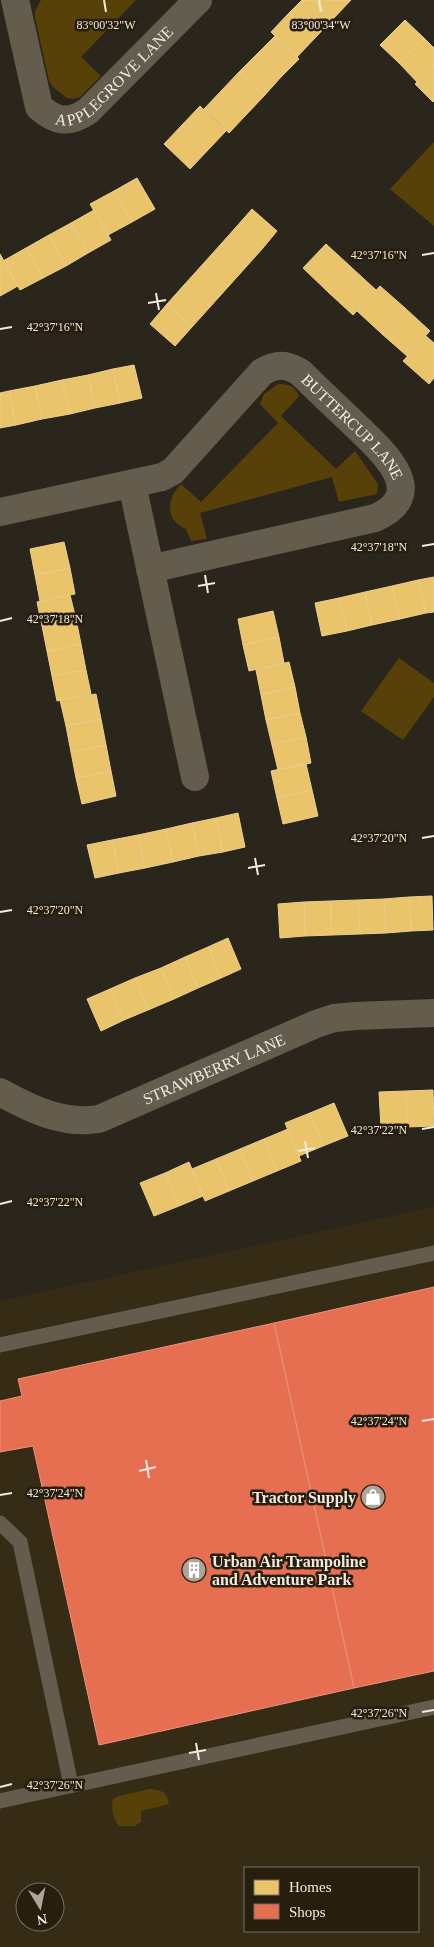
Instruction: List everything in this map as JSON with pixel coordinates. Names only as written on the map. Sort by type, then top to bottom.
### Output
[{"type":"street","name":"APPLEGROVE LANE","points":[[15,0],[39,107],[50,117],[63,121],[77,119],[88,111],[198,0]]},
{"type":"street","name":"BUTTERCUP LANE","points":[[0,512],[162,477],[173,471],[262,372],[280,364],[292,367],[307,379],[388,457],[399,478],[401,488],[398,503],[389,512],[375,518],[150,569]]},
{"type":"street","points":[[132,484],[195,777]]},
{"type":"street","name":"STRAWBERRY LANE","points":[[0,1092],[51,1116],[82,1122],[99,1119],[316,1024],[334,1018],[434,1013]]},
{"type":"lane","points":[[0,1345],[434,1253]]},
{"type":"lane","points":[[0,1523],[20,1542],[71,1785]]},
{"type":"lane","points":[[0,1801],[434,1707]]},
{"type":"shaded area","points":[[41,0],[136,0],[81,57],[101,76],[80,97],[67,98],[54,88],[49,81],[35,17],[35,11]]},
{"type":"shaded area","points":[[434,142],[434,226],[390,189]]},
{"type":"shaded area","points":[[278,384],[291,386],[299,396],[281,416],[336,469],[355,451],[378,484],[377,494],[339,502],[332,477],[200,513],[207,539],[191,541],[186,529],[174,520],[171,514],[171,502],[176,490],[181,484],[201,502],[278,423],[260,404],[264,394]]},
{"type":"shaded area","points":[[399,658],[434,683],[434,697],[403,740],[361,711]]},
{"type":"shaded area","points":[[434,1207],[434,1947],[0,1947],[0,1301]]},
{"type":"shaded area","points":[[150,1789],[163,1792],[169,1804],[141,1811],[141,1822],[135,1826],[119,1826],[113,1814],[113,1799]]},
{"type":"building: Homes","points":[[302,0],[314,0],[333,19],[315,38],[289,13]]},
{"type":"building: Homes","points":[[314,0],[351,0],[333,19]]},
{"type":"building: Homes","points":[[289,13],[315,38],[297,57],[271,32]]},
{"type":"building: Homes","points":[[405,20],[424,38],[399,63],[380,45]]},
{"type":"building: Homes","points":[[275,36],[299,59],[281,77],[257,54]]},
{"type":"building: Homes","points":[[424,38],[434,48],[434,65],[417,82],[399,63]]},
{"type":"building: Homes","points":[[257,54],[281,77],[264,96],[239,72]]},
{"type":"building: Homes","points":[[434,65],[434,101],[433,102],[415,84]]},
{"type":"building: Homes","points":[[239,72],[264,96],[246,115],[221,91]]},
{"type":"building: Homes","points":[[221,91],[246,115],[229,133],[204,109]]},
{"type":"building: Homes","points":[[200,106],[226,131],[208,150],[182,125]]},
{"type":"building: Homes","points":[[182,125],[208,150],[190,169],[164,144]]},
{"type":"building: Homes","points":[[137,178],[155,209],[132,222],[114,191]]},
{"type":"building: Homes","points":[[114,191],[132,222],[108,235],[90,204]]},
{"type":"building: Homes","points":[[252,209],[277,231],[263,248],[237,226]]},
{"type":"building: Homes","points":[[94,210],[111,240],[88,253],[71,223]]},
{"type":"building: Homes","points":[[71,223],[88,253],[66,266],[49,235]]},
{"type":"building: Homes","points":[[237,226],[263,248],[246,267],[221,244]]},
{"type":"building: Homes","points":[[49,235],[66,266],[43,278],[26,248]]},
{"type":"building: Homes","points":[[221,244],[246,267],[228,287],[203,264]]},
{"type":"building: Homes","points":[[326,244],[351,267],[328,292],[303,268]]},
{"type":"building: Homes","points":[[26,248],[43,278],[20,290],[3,261]]},
{"type":"building: Homes","points":[[0,254],[18,286],[0,296]]},
{"type":"building: Homes","points":[[203,264],[228,287],[210,307],[184,285]]},
{"type":"building: Homes","points":[[351,267],[376,290],[353,315],[328,292]]},
{"type":"building: Homes","points":[[184,285],[210,307],[192,327],[167,304]]},
{"type":"building: Homes","points":[[380,286],[405,308],[382,334],[357,311]]},
{"type":"building: Homes","points":[[167,304],[192,327],[175,346],[150,324]]},
{"type":"building: Homes","points":[[405,308],[430,331],[407,356],[382,334]]},
{"type":"building: Homes","points":[[426,336],[434,343],[434,378],[429,384],[403,361]]},
{"type":"building: Homes","points":[[134,365],[142,398],[120,403],[113,369]]},
{"type":"building: Homes","points":[[113,369],[120,403],[95,408],[88,375]]},
{"type":"building: Homes","points":[[88,375],[95,408],[70,414],[62,380]]},
{"type":"building: Homes","points":[[62,380],[70,414],[42,419],[35,386]]},
{"type":"building: Homes","points":[[35,386],[42,419],[16,425],[9,391]]},
{"type":"building: Homes","points":[[9,391],[16,425],[0,428],[0,393]]},
{"type":"building: Homes","points":[[64,542],[70,568],[35,575],[30,549]]},
{"type":"building: Homes","points":[[70,568],[75,594],[40,601],[35,575]]},
{"type":"building: Homes","points":[[434,577],[434,612],[426,613],[418,580]]},
{"type":"building: Homes","points":[[418,580],[426,613],[400,619],[392,586]]},
{"type":"building: Homes","points":[[392,586],[400,619],[372,625],[365,592]]},
{"type":"building: Homes","points":[[365,592],[372,625],[347,631],[339,598]]},
{"type":"building: Homes","points":[[70,595],[76,619],[42,626],[37,602]]},
{"type":"building: Homes","points":[[339,598],[347,631],[322,636],[315,603]]},
{"type":"building: Homes","points":[[273,611],[279,637],[243,645],[238,619]]},
{"type":"building: Homes","points":[[76,619],[81,644],[47,651],[42,626]]},
{"type":"building: Homes","points":[[279,637],[284,663],[249,671],[243,645]]},
{"type":"building: Homes","points":[[81,644],[86,670],[52,676],[47,651]]},
{"type":"building: Homes","points":[[289,662],[295,687],[261,695],[256,670]]},
{"type":"building: Homes","points":[[86,670],[91,694],[57,701],[52,676]]},
{"type":"building: Homes","points":[[295,687],[300,713],[266,720],[261,695]]},
{"type":"building: Homes","points":[[96,694],[101,719],[66,726],[60,700]]},
{"type":"building: Homes","points":[[300,713],[306,737],[272,745],[266,720]]},
{"type":"building: Homes","points":[[101,719],[106,745],[71,752],[66,726]]},
{"type":"building: Homes","points":[[306,737],[311,763],[278,770],[272,745]]},
{"type":"building: Homes","points":[[106,745],[111,771],[76,778],[71,752]]},
{"type":"building: Homes","points":[[306,764],[312,790],[277,798],[271,771]]},
{"type":"building: Homes","points":[[111,771],[116,796],[82,804],[76,778]]},
{"type":"building: Homes","points":[[312,790],[318,816],[283,824],[277,798]]},
{"type":"building: Homes","points":[[238,813],[245,847],[223,852],[216,818]]},
{"type":"building: Homes","points":[[216,818],[223,852],[199,856],[192,823]]},
{"type":"building: Homes","points":[[192,823],[199,856],[173,862],[166,829]]},
{"type":"building: Homes","points":[[166,829],[173,862],[145,868],[138,835]]},
{"type":"building: Homes","points":[[138,835],[145,868],[119,873],[112,840]]},
{"type":"building: Homes","points":[[112,840],[119,873],[95,878],[87,845]]},
{"type":"building: Homes","points":[[432,896],[433,930],[411,931],[409,897]]},
{"type":"building: Homes","points":[[409,897],[411,931],[386,933],[384,899]]},
{"type":"building: Homes","points":[[384,899],[386,933],[360,934],[358,900]]},
{"type":"building: Homes","points":[[358,900],[360,934],[332,935],[330,901]]},
{"type":"building: Homes","points":[[330,901],[332,935],[305,936],[304,902]]},
{"type":"building: Homes","points":[[304,902],[305,936],[280,938],[278,904]]},
{"type":"building: Homes","points":[[228,938],[241,969],[221,978],[208,947]]},
{"type":"building: Homes","points":[[208,947],[221,978],[198,988],[185,957]]},
{"type":"building: Homes","points":[[185,957],[198,988],[174,999],[161,968]]},
{"type":"building: Homes","points":[[161,968],[174,999],[148,1010],[135,978]]},
{"type":"building: Homes","points":[[135,978],[148,1010],[124,1020],[110,989]]},
{"type":"building: Homes","points":[[110,989],[124,1020],[101,1031],[87,999]]},
{"type":"building: Homes","points":[[433,1090],[434,1126],[407,1127],[406,1091]]},
{"type":"building: Homes","points":[[406,1091],[407,1127],[381,1128],[379,1092]]},
{"type":"building: Homes","points":[[334,1103],[348,1136],[323,1146],[310,1113]]},
{"type":"building: Homes","points":[[310,1113],[323,1146],[299,1156],[285,1123]]},
{"type":"building: Homes","points":[[288,1129],[301,1161],[277,1171],[264,1139]]},
{"type":"building: Homes","points":[[264,1139],[277,1171],[253,1181],[240,1149]]},
{"type":"building: Homes","points":[[240,1149],[253,1181],[229,1191],[216,1159]]},
{"type":"building: Homes","points":[[216,1159],[229,1191],[205,1201],[192,1169]]},
{"type":"building: Homes","points":[[189,1162],[203,1196],[179,1206],[165,1173]]},
{"type":"building: Homes","points":[[165,1173],[179,1206],[154,1216],[140,1183]]},
{"type":"building: Shops","name":"Tractor Supply","points":[[434,1287],[434,1671],[354,1688],[274,1323]]},
{"type":"building: Shops","name":"Urban Air Trampoline and Adventure Park","points":[[274,1323],[354,1688],[99,1745],[33,1446],[0,1452],[0,1401],[22,1396],[18,1379]]},
{"type":"place","name":"Tractor Supply","points":[[373,1497]]},
{"type":"place","name":"Urban Air Trampoline and Adventure Park","points":[[194,1570]]}]
